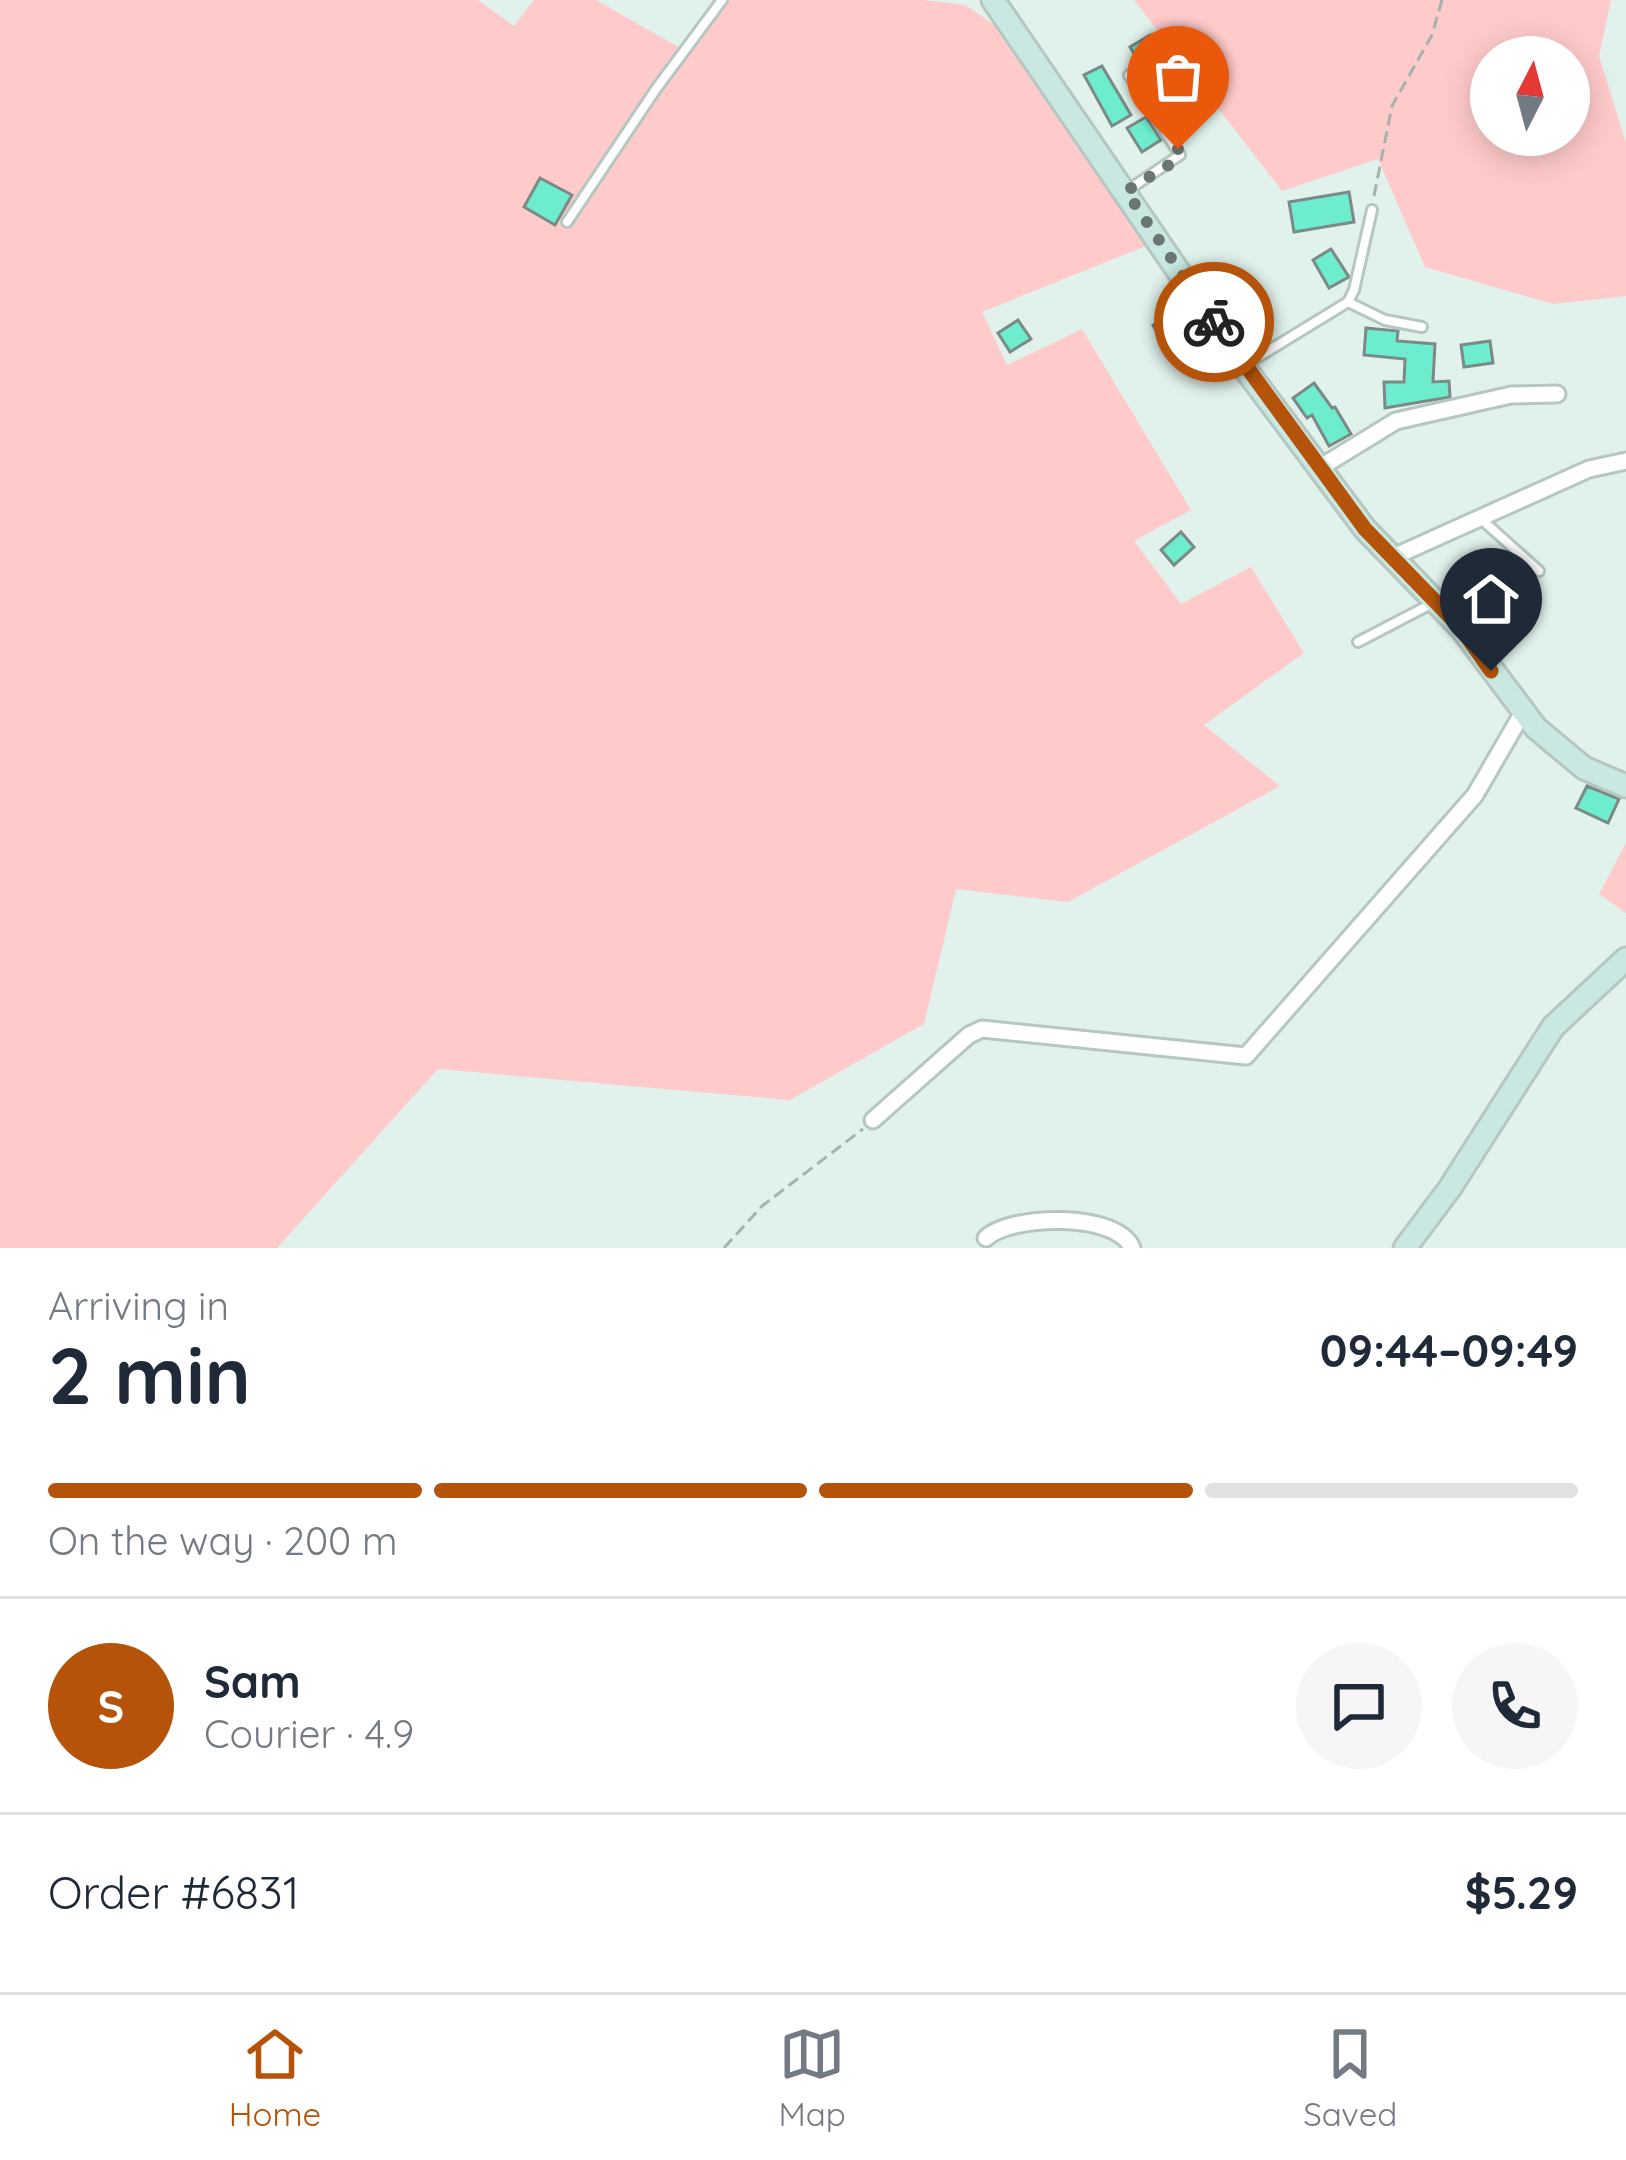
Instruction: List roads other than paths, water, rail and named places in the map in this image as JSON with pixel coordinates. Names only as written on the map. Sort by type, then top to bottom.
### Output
[{"type":"main road","points":[[992,0],[1243,366],[1365,529],[1461,628],[1522,714],[1584,768],[1626,786]]},
{"type":"main road","points":[[1405,1248],[1450,1188],[1553,1027],[1626,959]]},
{"type":"street","points":[[1321,467],[1396,422],[1511,395],[1557,394]]},
{"type":"street","points":[[1390,558],[1589,469],[1626,461]]},
{"type":"street","points":[[873,1120],[969,1035],[982,1030],[1246,1056],[1474,795],[1522,714]]},
{"type":"street","points":[[986,1238],[1010,1223],[1059,1220],[1121,1234],[1132,1248]]},
{"type":"lane","points":[[567,222],[722,0]]},
{"type":"lane","points":[[1126,191],[1180,155],[1129,75]]},
{"type":"lane","points":[[1243,366],[1348,302],[1372,210]]},
{"type":"lane","points":[[1348,302],[1385,320],[1422,327]]},
{"type":"lane","points":[[1479,517],[1539,571]]},
{"type":"lane","points":[[1358,642],[1436,601]]}]
